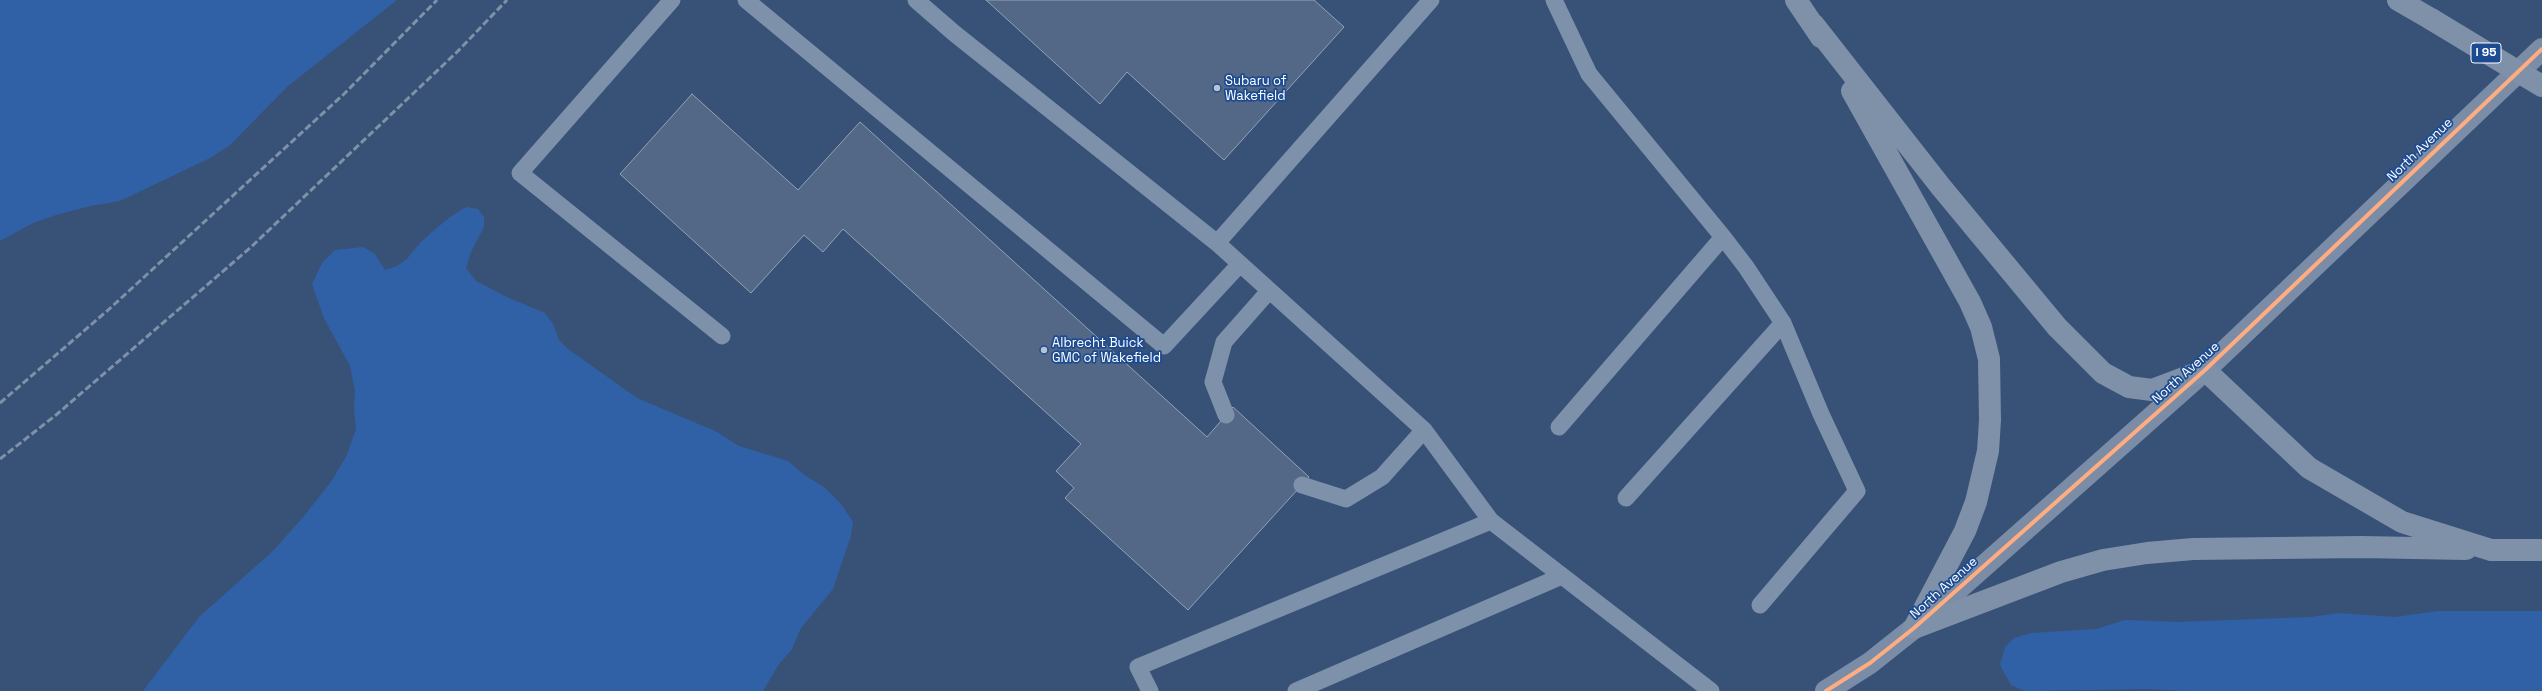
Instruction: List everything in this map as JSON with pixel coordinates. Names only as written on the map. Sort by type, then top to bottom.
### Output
[{"type":"highway","points":[[1796,0],[1951,200],[2057,327],[2103,372],[2130,387],[2152,390],[2205,370],[2308,468],[2402,522],[2491,550]]},
{"type":"highway","name":"I 95","points":[[2398,0],[2542,86]]},
{"type":"highway","points":[[1814,25],[1970,302],[1981,327],[1989,359],[1990,420],[1988,451],[1976,502],[1965,531],[1914,628]]},
{"type":"highway","points":[[1914,628],[2061,572],[2102,560],[2147,553],[2193,550],[2362,547],[2542,550]]},
{"type":"street","name":"North Avenue","points":[[1826,691],[1870,663],[1914,628],[2205,370],[2542,49]]},
{"type":"lane","points":[[672,0],[520,173],[722,336]]},
{"type":"lane","points":[[746,0],[1164,346],[1240,264]]},
{"type":"lane","points":[[916,0],[954,33],[1217,243],[1424,430],[1491,521],[1711,691]]},
{"type":"lane","points":[[1217,243],[1431,0]]},
{"type":"lane","points":[[1554,0],[1589,74],[1723,237],[1746,267],[1783,323],[1821,414],[1857,491],[1760,605]]},
{"type":"lane","points":[[1559,427],[1723,237]]},
{"type":"lane","points":[[1226,415],[1213,382],[1224,342],[1269,291]]},
{"type":"lane","points":[[1626,498],[1783,323]]},
{"type":"lane","points":[[1302,485],[1346,499],[1382,477],[1424,430]]},
{"type":"lane","points":[[1150,691],[1138,667],[1491,521]]},
{"type":"lane","points":[[1296,691],[1562,576]]},
{"type":"shaded area","points":[[0,0],[397,0],[288,86],[230,145],[210,158],[120,201],[90,206],[56,215],[33,223],[0,241]]},
{"type":"shaded area","points":[[466,207],[478,209],[484,217],[484,227],[471,252],[466,268],[476,281],[509,298],[545,313],[553,324],[559,340],[568,349],[637,398],[715,431],[739,446],[788,461],[806,476],[824,487],[841,504],[853,522],[851,536],[833,589],[801,628],[792,649],[779,664],[763,691],[143,691],[199,617],[273,551],[304,516],[331,482],[347,455],[356,429],[354,408],[355,391],[350,366],[324,318],[312,284],[322,263],[335,250],[363,247],[375,254],[385,270],[397,266],[406,260],[420,243],[432,232],[450,217]]},
{"type":"shaded area","points":[[2438,611],[2542,611],[2542,691],[2187,691],[2148,689],[2025,691],[2011,685],[2000,665],[2005,647],[2014,638],[2031,633],[2096,629],[2125,620],[2178,622],[2311,617],[2338,613],[2395,617]]},
{"type":"building","name":"Subaru of Wakefield","points":[[986,0],[1314,0],[1344,27],[1224,160],[1127,72],[1100,104]]},
{"type":"building","name":"Albrecht Buick GMC of Wakefield","points":[[692,94],[798,190],[860,122],[1207,437],[1233,407],[1309,477],[1188,610],[1065,498],[1074,488],[1056,471],[1081,444],[843,229],[823,252],[804,235],[751,293],[620,174]]},
{"type":"railway","points":[[0,403],[107,311],[344,94],[437,0]]},
{"type":"railway","points":[[0,459],[56,415],[250,248],[457,52],[507,0]]},
{"type":"cycle path","points":[[1826,691],[1870,663],[1914,628],[2205,370],[2542,49]]},
{"type":"place","name":"Subaru of Wakefield","points":[[1217,88]]},
{"type":"place","name":"Albrecht Buick GMC of Wakefield","points":[[1044,350]]}]
